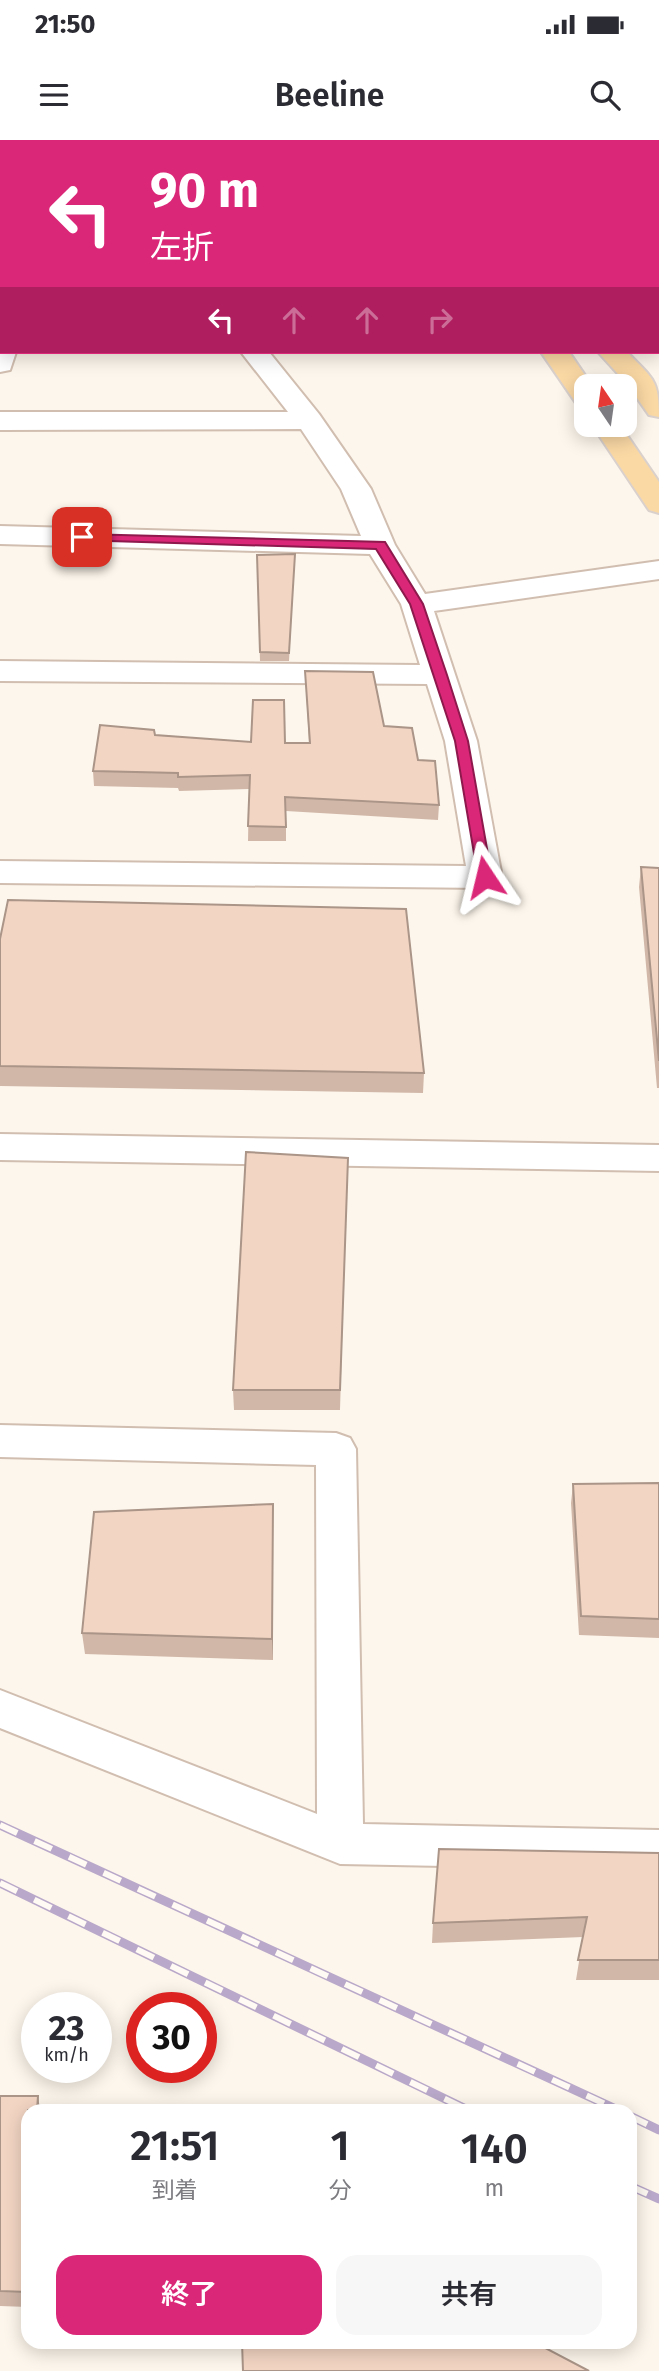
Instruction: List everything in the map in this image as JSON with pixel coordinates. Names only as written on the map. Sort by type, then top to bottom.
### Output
[{"type":"main road","points":[[556,354],[574,380]]},
{"type":"main road","points":[[614,354],[638,379],[659,409]]},
{"type":"main road","points":[[615,438],[659,504]]},
{"type":"street","points":[[0,872],[485,877],[461,741],[416,604],[380,545],[356,489],[310,420],[257,354]]},
{"type":"street","points":[[0,421],[310,420]]},
{"type":"street","points":[[0,535],[380,545]]},
{"type":"street","points":[[416,604],[659,570]]},
{"type":"street","points":[[0,671],[441,675]]},
{"type":"street","points":[[0,1147],[659,1158]]},
{"type":"street","points":[[0,1441],[336,1449],[340,1844]]},
{"type":"street","points":[[0,1709],[340,1844],[659,1850]]},
{"type":"building","points":[[295,554],[289,653],[260,652],[257,555]]},
{"type":"building","points":[[305,671],[373,672],[384,726],[412,728],[418,760],[435,761],[439,805],[285,797],[286,827],[248,826],[250,775],[178,777],[178,773],[93,771],[100,725],[154,730],[155,735],[251,742],[253,700],[284,700],[285,743],[310,743]]},
{"type":"building","points":[[641,867],[659,868],[659,1061]]},
{"type":"building","points":[[8,900],[406,909],[424,1073],[0,1066],[0,939]]},
{"type":"building","points":[[246,1152],[348,1158],[340,1390],[233,1390]]},
{"type":"building","points":[[659,1483],[659,1619],[581,1616],[573,1484]]},
{"type":"building","points":[[273,1504],[272,1639],[82,1633],[94,1512]]},
{"type":"building","points":[[439,1849],[659,1853],[659,1960],[578,1960],[587,1917],[433,1923]]},
{"type":"building","points":[[0,2096],[38,2096],[37,2104],[21,2104],[21,2292],[0,2291]]},
{"type":"building","points":[[242,2349],[547,2349],[589,2371],[243,2371]]},
{"type":"railway","points":[[0,1825],[605,2104]]},
{"type":"railway","points":[[0,1883],[456,2104]]},
{"type":"railway","points":[[637,2119],[659,2130]]},
{"type":"railway","points":[[637,2189],[659,2199]]},
{"type":"route","points":[[82,537],[380,545],[416,604],[441,675],[461,741],[485,877]]}]
